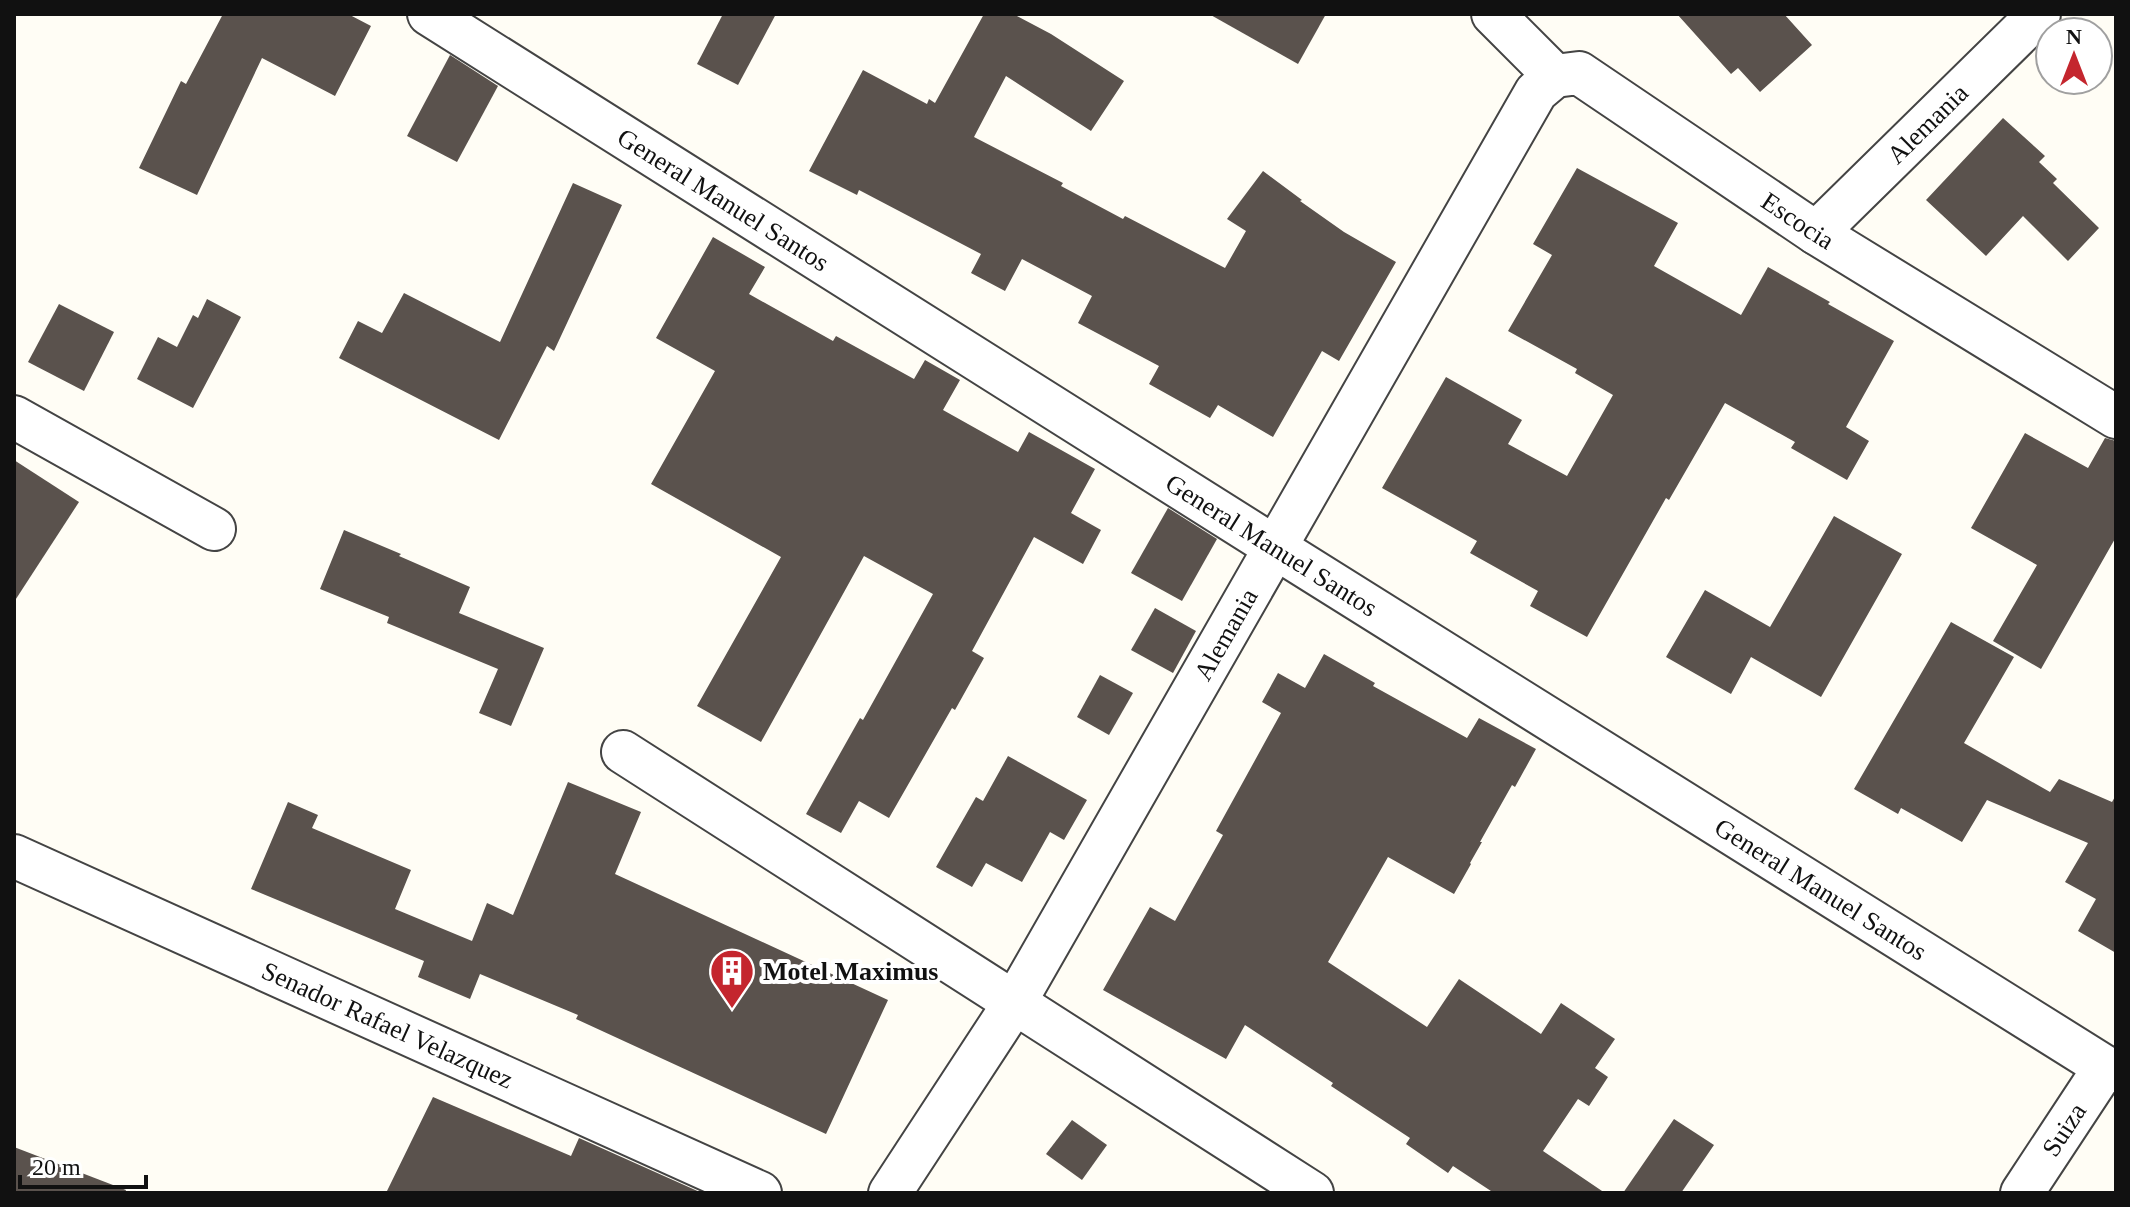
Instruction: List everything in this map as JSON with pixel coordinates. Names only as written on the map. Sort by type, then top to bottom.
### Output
[{"type":"street","name":"General Manuel Santos","points":[[429,14],[2111,1069]]},
{"type":"street","points":[[1493,14],[1555,76]]},
{"type":"street","name":"Alemania","points":[[1816,233],[2020,21]]},
{"type":"street","name":"Escocia","points":[[1555,76],[1579,73],[1816,233],[2116,417]]},
{"type":"street","name":"Alemania","points":[[890,1193],[1015,1002],[1536,92],[1555,76]]},
{"type":"street","points":[[14,417],[214,529]]},
{"type":"street","points":[[623,752],[1312,1193]]},
{"type":"street","name":"Senador Rafael Velazquez","points":[[14,856],[760,1193]]},
{"type":"street","name":"Suiza","points":[[2022,1193],[2111,1069]]},
{"type":"building","points":[[223,14],[348,14],[371,26],[335,96],[262,58],[197,195],[139,168],[181,81],[186,84]]},
{"type":"building","points":[[723,14],[776,14],[738,85],[697,64]]},
{"type":"building","points":[[984,14],[1013,14],[1051,34],[1124,81],[1091,131],[1006,76],[974,137],[1063,183],[1061,186],[1123,219],[1125,216],[1225,268],[1246,231],[1227,219],[1263,171],[1344,232],[1396,262],[1339,361],[1322,351],[1273,437],[1218,405],[1210,418],[1149,384],[1159,366],[1078,323],[1092,296],[1022,259],[1005,291],[971,273],[981,254],[859,190],[857,195],[809,171],[863,70],[927,104],[929,99],[935,103]]},
{"type":"building","points":[[1209,14],[1326,14],[1298,64]]},
{"type":"building","points":[[1677,14],[1784,14],[1812,45],[1760,92],[1738,68],[1731,74]]},
{"type":"building","points":[[450,55],[498,86],[457,162],[407,136]]},
{"type":"building","points":[[2003,118],[2045,156],[2039,162],[2057,179],[2053,183],[2099,228],[2068,261],[2023,216],[1986,256],[1926,200]]},
{"type":"building","points":[[1577,168],[1678,223],[1654,266],[1741,315],[1768,267],[1894,341],[1846,427],[1869,441],[1847,480],[1791,448],[1795,442],[1725,403],[1669,500],[1666,498],[1587,637],[1530,606],[1538,591],[1470,553],[1477,541],[1382,488],[1446,377],[1522,420],[1508,444],[1567,476],[1613,395],[1575,373],[1577,369],[1508,331],[1552,255],[1533,244]]},
{"type":"building","points":[[573,183],[622,205],[554,351],[547,346],[499,440],[339,358],[358,321],[382,333],[404,293],[500,342]]},
{"type":"building","points":[[713,237],[765,267],[749,294],[833,341],[836,336],[914,379],[925,360],[960,380],[943,410],[1018,452],[1029,432],[1095,469],[1071,513],[1101,530],[1083,564],[1034,537],[972,651],[984,658],[889,818],[859,801],[841,833],[806,814],[933,594],[864,556],[761,742],[697,706],[781,557],[651,484],[715,371],[656,338]]},
{"type":"building","points":[[207,299],[241,317],[193,408],[137,379],[158,337],[177,347],[193,315],[198,318]]},
{"type":"building","points":[[59,304],[114,332],[84,391],[28,362]]},
{"type":"building","points":[[2025,433],[2088,468],[2105,438],[2116,441],[2116,537],[2041,669],[1993,641],[2037,565],[1971,528]]},
{"type":"building","points":[[14,460],[79,502],[14,602]]},
{"type":"building","points":[[1168,508],[1217,539],[1182,601],[1131,573]]},
{"type":"building","points":[[1834,516],[1902,554],[1821,697],[1751,657],[1731,694],[1666,657],[1705,590],[1770,627]]},
{"type":"building","points":[[344,530],[470,587],[459,613],[544,648],[511,726],[479,713],[498,669],[387,623],[389,617],[320,589]]},
{"type":"building","points":[[1155,608],[1196,631],[1173,673],[1131,650]]},
{"type":"building","points":[[1951,622],[2014,657],[1964,743],[2050,792],[2059,779],[2112,802],[2116,795],[2116,953],[2078,931],[2096,899],[2065,882],[2088,843],[1987,800],[1962,842],[1901,808],[1898,814],[1854,789]]},
{"type":"building","points":[[1324,654],[1375,683],[1373,686],[1467,738],[1479,718],[1536,749],[1515,787],[1512,785],[1454,894],[1388,857],[1328,962],[1427,1027],[1459,979],[1541,1034],[1561,1003],[1615,1039],[1595,1068],[1608,1077],[1589,1106],[1578,1099],[1543,1151],[1605,1193],[1494,1193],[1453,1166],[1448,1173],[1406,1144],[1410,1138],[1245,1025],[1226,1059],[1103,990],[1150,907],[1175,921],[1223,835],[1216,831],[1281,713],[1262,702],[1278,673],[1305,688]]},
{"type":"building","points":[[1100,675],[1133,693],[1109,735],[1077,717]]},
{"type":"building","points":[[1008,756],[1087,800],[1064,840],[1050,832],[1022,882],[986,863],[972,887],[936,867],[976,797],[983,801]]},
{"type":"building","points":[[568,782],[641,812],[615,874],[888,1000],[826,1134],[576,1019],[578,1015],[480,974],[470,999],[418,977],[424,961],[251,889],[288,802],[318,815],[312,828],[411,870],[395,909],[472,941],[487,903],[513,915]]},
{"type":"building","points":[[433,1097],[571,1156],[579,1138],[702,1193],[386,1193]]},
{"type":"building","points":[[1674,1119],[1714,1145],[1681,1193],[1623,1193]]},
{"type":"building","points":[[1072,1120],[1107,1145],[1082,1180],[1046,1154]]},
{"type":"building","points":[[14,1147],[126,1190],[125,1193],[14,1193]]},
{"type":"place","name":"Motel Maximus","points":[[732,1010]]}]
